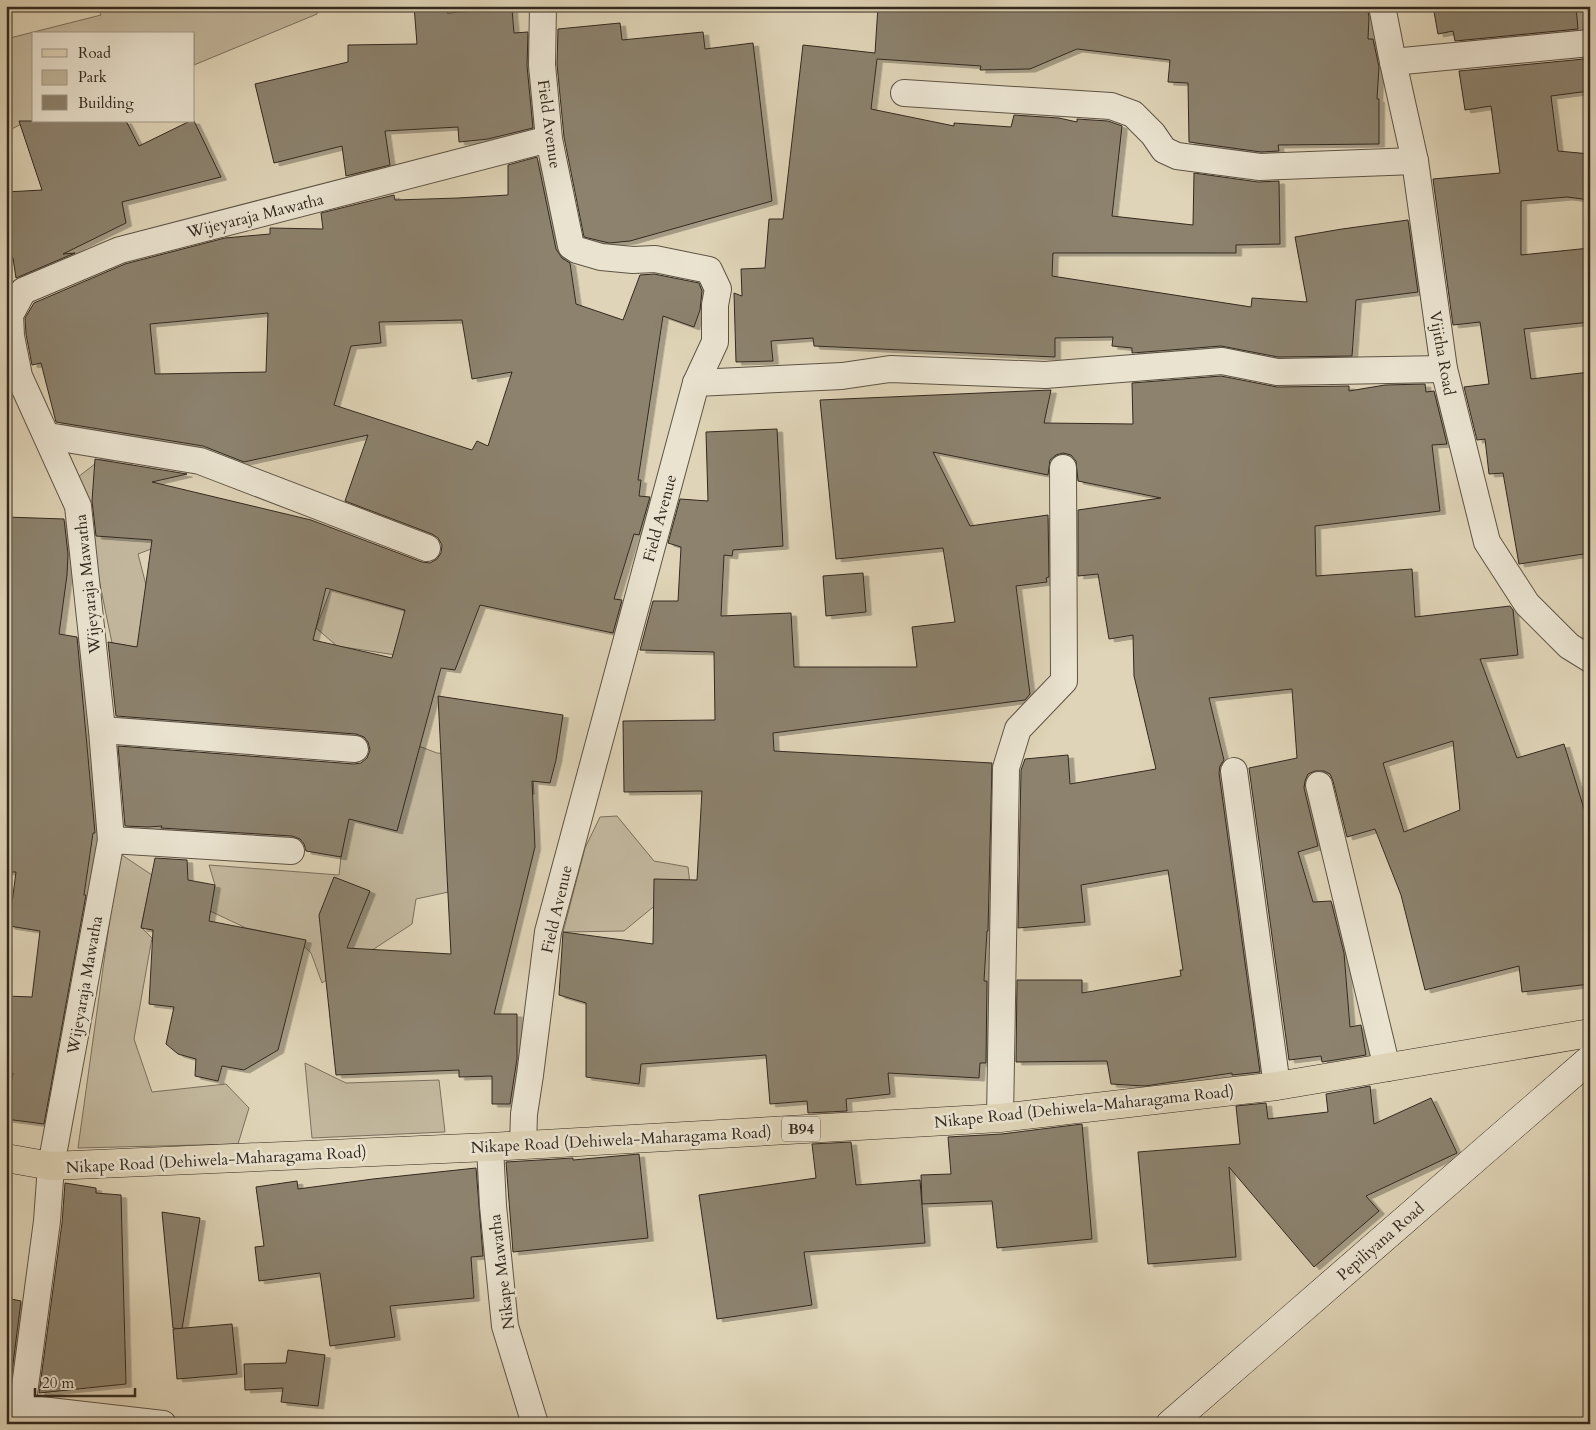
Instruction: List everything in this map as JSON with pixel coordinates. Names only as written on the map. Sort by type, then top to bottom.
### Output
[{"type":"main road","name":"Nikape Road (Dehiwela-Maharagama Road)","points":[[6,1158],[50,1166],[490,1147],[1000,1118],[1277,1086],[1590,1033]]},
{"type":"main road","name":"Pepiliyana Road","points":[[1170,1424],[1590,1059]]},
{"type":"street","name":"Field Avenue","points":[[523,1144],[524,1114],[548,932],[696,383],[715,342],[715,305],[718,290],[710,270],[655,259],[633,260],[601,257],[577,250],[571,246],[549,140],[542,65],[543,6]]},
{"type":"street","name":"Vijitha Road","points":[[1382,6],[1415,161],[1444,369],[1487,542],[1527,604],[1569,646],[1590,659]]},
{"type":"street","points":[[1393,62],[1590,43]]},
{"type":"street","points":[[904,93],[1111,106],[1133,114],[1153,134],[1164,150],[1177,156],[1260,166],[1415,161]]},
{"type":"street","name":"Wijeyaraja Mawatha","points":[[22,1416],[47,1221],[50,1166],[111,840],[102,730],[78,506],[48,436],[19,376],[11,336],[10,315],[23,292],[120,250],[549,140]]},
{"type":"street","points":[[696,383],[842,376],[890,369],[1045,375],[1222,361],[1277,372],[1444,369]]},
{"type":"street","points":[[48,436],[200,461],[428,548]]},
{"type":"street","points":[[1000,1118],[1006,768],[1018,729],[1064,681],[1063,468]]},
{"type":"street","points":[[102,730],[355,749]]},
{"type":"street","points":[[1234,771],[1277,1086]]},
{"type":"street","points":[[1319,785],[1387,1068]]},
{"type":"street","points":[[111,840],[291,851]]},
{"type":"street","name":"Nikape Mawatha","points":[[490,1147],[493,1206],[505,1326],[535,1424]]},
{"type":"street","points":[[22,1416],[163,1424]]},
{"type":"green space","points":[[97,6],[318,6],[317,14],[195,65],[195,32],[34,32],[101,15]]},
{"type":"green space","points":[[32,32],[32,121],[25,122],[6,132],[6,39]]},
{"type":"green space","points":[[100,460],[129,460],[148,489],[164,544],[138,554],[146,585],[152,650],[112,643],[78,477]]},
{"type":"green space","points":[[333,583],[369,600],[411,612],[402,656],[337,646],[316,628]]},
{"type":"green space","points":[[400,739],[437,753],[532,762],[534,794],[496,798],[458,890],[416,899],[412,924],[322,983],[311,953],[295,938],[246,928],[210,911],[215,885],[209,865],[339,875],[358,768]]},
{"type":"green space","points":[[617,816],[654,861],[688,867],[691,893],[669,894],[624,931],[563,932],[585,848],[600,817]]},
{"type":"green space","points":[[119,853],[152,875],[141,927],[152,938],[134,1039],[152,1092],[226,1084],[249,1108],[238,1144],[78,1148]]},
{"type":"green space","points":[[305,1063],[346,1083],[439,1080],[445,1132],[312,1138]]},
{"type":"building","points":[[414,6],[447,6],[447,13],[512,9],[514,33],[528,32],[527,66],[533,128],[488,139],[459,142],[458,127],[385,131],[390,165],[346,176],[342,146],[274,163],[255,84],[348,62],[348,45],[417,44]]},
{"type":"building","points":[[878,6],[1367,6],[1369,17],[1368,39],[1373,39],[1379,67],[1377,99],[1379,99],[1379,144],[1278,145],[1279,151],[1261,152],[1189,142],[1188,83],[1168,82],[1170,60],[1077,49],[1030,69],[980,70],[981,66],[877,59],[871,109],[954,126],[954,123],[1011,127],[1014,115],[1059,118],[1077,122],[1077,119],[1108,121],[1122,126],[1112,216],[1193,225],[1194,173],[1258,182],[1279,181],[1280,244],[1236,245],[1236,253],[1053,253],[1052,276],[1251,307],[1252,298],[1307,302],[1295,237],[1408,220],[1418,292],[1356,300],[1352,356],[1278,357],[1221,346],[1132,353],[1132,348],[1112,346],[1113,337],[1055,338],[1055,357],[814,346],[813,338],[771,341],[773,361],[736,362],[734,293],[742,296],[741,269],[765,268],[769,219],[783,219],[803,45],[875,53]]},
{"type":"building","points":[[1433,6],[1576,6],[1578,29],[1455,41],[1453,31],[1438,34]]},
{"type":"building","points":[[620,23],[622,40],[703,32],[705,49],[753,43],[772,201],[630,241],[609,243],[584,237],[564,137],[557,64],[558,29]]},
{"type":"building","points":[[1584,59],[1589,91],[1551,96],[1558,151],[1590,154],[1590,200],[1567,197],[1521,201],[1521,255],[1590,248],[1590,322],[1524,329],[1531,379],[1590,372],[1590,553],[1519,564],[1503,473],[1489,474],[1485,439],[1477,440],[1464,387],[1489,384],[1480,322],[1453,325],[1433,179],[1500,173],[1491,106],[1465,110],[1459,71]]},
{"type":"building","points":[[19,121],[127,122],[139,146],[188,122],[194,122],[221,177],[122,202],[126,223],[63,254],[75,253],[16,278],[13,258],[6,258],[6,192],[42,190]]},
{"type":"building","points":[[537,157],[556,249],[562,258],[570,263],[576,304],[623,320],[640,275],[654,274],[699,283],[702,291],[700,310],[694,327],[663,316],[638,480],[641,480],[639,496],[650,497],[639,535],[634,534],[614,599],[622,600],[613,633],[480,605],[455,670],[441,668],[397,831],[349,819],[341,857],[306,851],[300,839],[292,836],[161,828],[162,826],[125,826],[118,746],[354,764],[361,763],[367,758],[370,750],[368,742],[364,737],[356,734],[116,716],[108,642],[137,647],[152,540],[96,536],[92,501],[95,459],[187,474],[152,482],[311,520],[422,562],[430,563],[437,559],[441,553],[442,545],[438,538],[432,534],[345,501],[368,435],[244,462],[203,446],[56,422],[41,363],[32,365],[25,318],[34,303],[125,264],[225,238],[270,234],[270,228],[323,229],[321,213],[394,195],[395,200],[508,195],[508,165]],"holes":[[[268,313],[266,372],[155,374],[150,324]],[[462,320],[472,379],[512,372],[488,446],[477,441],[472,450],[334,405],[351,346],[381,343],[379,322]],[[326,588],[405,610],[392,658],[313,640]]]},
{"type":"building","points":[[1221,376],[1277,387],[1349,386],[1349,391],[1385,385],[1425,384],[1426,392],[1434,391],[1447,444],[1432,445],[1440,511],[1315,526],[1316,576],[1412,569],[1415,617],[1510,606],[1513,610],[1518,655],[1480,659],[1517,758],[1564,744],[1590,828],[1590,984],[1522,992],[1519,966],[1425,990],[1401,895],[1375,829],[1347,837],[1330,774],[1324,771],[1315,771],[1308,774],[1304,788],[1318,846],[1298,852],[1313,902],[1331,901],[1344,953],[1350,1027],[1361,1025],[1366,1055],[1322,1062],[1321,1056],[1289,1060],[1249,768],[1297,758],[1292,689],[1209,698],[1224,760],[1220,766],[1219,773],[1260,1072],[1232,1075],[1232,1073],[1145,1086],[1111,1084],[1107,1061],[1016,1062],[1017,980],[1082,980],[1082,993],[1181,976],[1180,970],[1183,970],[1168,870],[1081,885],[1085,922],[1018,928],[1021,770],[1025,759],[1068,755],[1070,784],[1156,769],[1134,676],[1133,635],[1109,639],[1098,574],[1078,576],[1078,510],[1161,498],[1078,481],[1076,461],[1071,455],[1063,453],[1056,455],[1050,460],[1048,475],[933,452],[970,526],[1048,515],[1049,577],[1046,578],[1047,582],[1016,586],[1030,694],[1025,700],[773,733],[774,751],[992,763],[988,931],[984,981],[987,981],[986,1063],[980,1063],[979,1078],[888,1073],[890,1094],[846,1099],[847,1111],[808,1113],[807,1101],[770,1104],[766,1055],[641,1064],[639,1084],[586,1077],[586,1003],[559,995],[563,932],[653,944],[654,879],[697,880],[702,791],[624,792],[623,721],[715,720],[714,652],[640,650],[653,601],[678,601],[681,547],[668,543],[680,499],[708,501],[706,432],[777,429],[783,546],[733,550],[732,556],[724,555],[721,616],[791,613],[794,667],[917,667],[912,627],[955,622],[943,548],[836,559],[820,400],[1051,390],[1044,423],[1133,424],[1132,383]],"holes":[[[1453,741],[1460,810],[1404,832],[1383,763]]]},
{"type":"building","points":[[6,517],[64,519],[68,554],[59,634],[77,637],[95,833],[93,833],[84,895],[86,895],[44,1124],[6,1119],[13,1073],[6,1073],[6,996],[32,997],[40,931],[9,926],[16,872],[6,872]]},
{"type":"building","points":[[863,573],[866,612],[826,616],[823,576]]},
{"type":"building","points":[[438,696],[563,715],[556,760],[550,783],[532,781],[535,847],[494,1014],[517,1014],[517,1059],[510,1104],[492,1104],[492,1076],[459,1077],[459,1070],[336,1075],[319,915],[334,877],[370,891],[347,948],[451,954]]},
{"type":"building","points":[[155,858],[187,860],[188,880],[215,885],[209,921],[306,940],[278,1050],[244,1070],[222,1066],[218,1081],[195,1076],[196,1059],[178,1054],[166,1044],[174,1007],[149,1004],[153,930],[141,928]]},
{"type":"building","points":[[1370,1086],[1374,1124],[1431,1098],[1457,1153],[1366,1196],[1379,1211],[1314,1267],[1229,1167],[1236,1257],[1148,1264],[1138,1152],[1240,1144],[1236,1106],[1266,1103],[1268,1119],[1328,1112],[1326,1094]]},
{"type":"building","points":[[1082,1124],[1092,1239],[997,1248],[992,1201],[922,1204],[921,1175],[951,1174],[948,1137],[1002,1134]]},
{"type":"building","points":[[851,1142],[856,1185],[920,1180],[925,1243],[804,1252],[812,1305],[717,1319],[699,1195],[816,1178],[812,1144]]},
{"type":"building","points":[[639,1154],[648,1238],[513,1252],[506,1162],[573,1158],[573,1160]]},
{"type":"building","points":[[476,1168],[483,1256],[471,1257],[474,1298],[390,1306],[395,1337],[330,1346],[320,1273],[259,1281],[255,1247],[264,1246],[256,1187],[297,1181],[298,1189]]},
{"type":"building","points":[[65,1183],[96,1188],[96,1193],[121,1195],[126,1384],[39,1393],[62,1223]]},
{"type":"building","points":[[162,1212],[200,1218],[182,1329],[173,1328]]},
{"type":"building","points":[[6,1298],[21,1301],[9,1395],[6,1396]]},
{"type":"building","points":[[232,1324],[237,1374],[177,1379],[173,1329]]},
{"type":"building","points":[[288,1350],[325,1355],[318,1406],[281,1402],[283,1388],[245,1390],[244,1364],[286,1363]]}]
